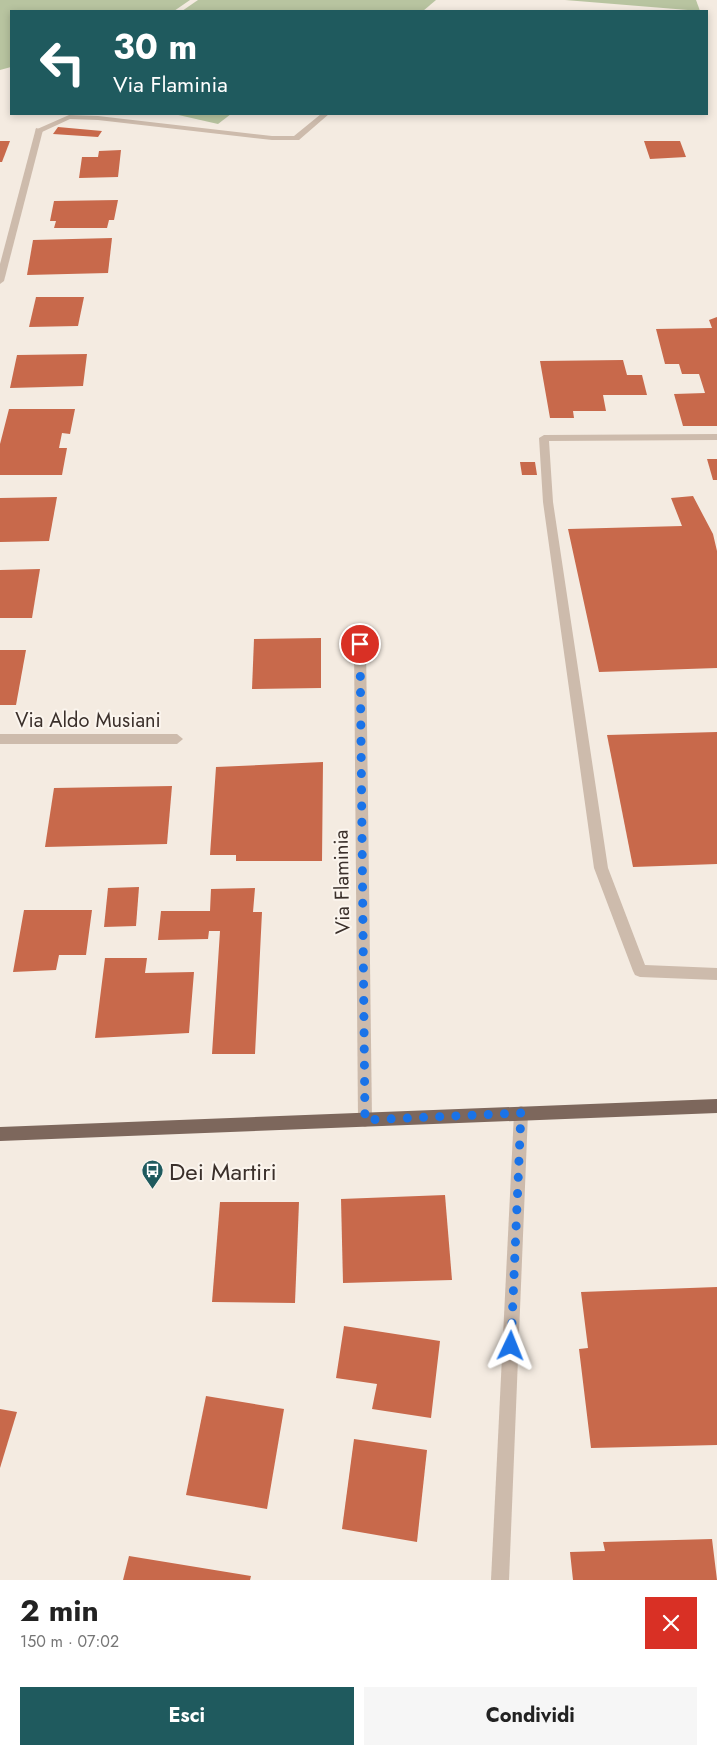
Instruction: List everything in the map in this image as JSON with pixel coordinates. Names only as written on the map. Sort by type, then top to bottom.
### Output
[{"type":"main road","points":[[0,1134],[717,1106]]},
{"type":"street","points":[[0,281],[39,130],[68,117],[98,118],[272,138],[296,138],[324,115]]},
{"type":"street","points":[[717,437],[544,438],[548,502],[601,868],[640,971],[717,974]]},
{"type":"street","name":"Via Flaminia","points":[[360,644],[365,1120]]},
{"type":"street","name":"Via Aldo Musiani","points":[[0,739],[177,739]]},
{"type":"street","points":[[500,1580],[521,1113]]},
{"type":"green space","points":[[0,0],[190,0],[175,10],[10,10],[10,67],[0,70]]},
{"type":"green space","points":[[198,0],[436,0],[424,10],[183,10]]},
{"type":"green space","points":[[565,0],[696,0],[700,10]]},
{"type":"green space","points":[[178,115],[230,115],[218,124]]},
{"type":"building","points":[[58,127],[102,131],[98,137],[53,134]]},
{"type":"building","points":[[0,141],[10,141],[2,162],[0,162]]},
{"type":"building","points":[[644,141],[680,141],[686,157],[650,159]]},
{"type":"building","points":[[121,150],[118,177],[79,178],[82,157],[98,157],[99,151]]},
{"type":"building","points":[[118,200],[114,220],[109,220],[107,228],[54,228],[56,221],[50,221],[54,201]]},
{"type":"building","points":[[112,238],[108,273],[27,275],[33,240]]},
{"type":"building","points":[[36,297],[84,297],[78,326],[29,327]]},
{"type":"building","points":[[717,317],[717,426],[683,426],[674,394],[705,393],[699,374],[682,374],[679,364],[665,364],[656,329],[712,328],[709,320]]},
{"type":"building","points":[[87,354],[83,386],[10,388],[17,355]]},
{"type":"building","points":[[623,360],[627,375],[642,375],[647,395],[603,395],[606,411],[573,411],[574,418],[550,418],[540,361]]},
{"type":"building","points":[[9,409],[75,409],[70,434],[62,433],[59,448],[67,448],[62,475],[0,475],[0,444]]},
{"type":"building","points":[[707,459],[717,459],[717,480],[713,480]]},
{"type":"building","points":[[520,462],[535,462],[537,475],[522,475]]},
{"type":"building","points":[[693,496],[713,534],[717,551],[717,668],[599,672],[568,529],[682,526],[671,498]]},
{"type":"building","points":[[57,497],[49,541],[0,542],[0,498]]},
{"type":"building","points":[[40,569],[32,618],[0,618],[0,570]]},
{"type":"building","points":[[321,638],[321,688],[252,689],[254,639]]},
{"type":"building","points":[[0,650],[26,650],[16,705],[0,705]]},
{"type":"building","points":[[717,732],[717,864],[633,867],[607,735]]},
{"type":"building","points":[[323,762],[322,861],[236,861],[236,855],[210,855],[216,767]]},
{"type":"building","points":[[172,786],[167,844],[45,847],[54,788]]},
{"type":"building","points":[[139,887],[136,926],[104,927],[108,888]]},
{"type":"building","points":[[255,888],[253,912],[262,912],[255,1054],[212,1054],[220,931],[209,931],[208,939],[158,940],[161,911],[210,911],[211,889]]},
{"type":"building","points":[[24,910],[92,910],[86,955],[59,955],[56,970],[13,972]]},
{"type":"building","points":[[105,958],[147,958],[145,973],[194,972],[189,1033],[95,1038]]},
{"type":"building","points":[[445,1195],[452,1280],[343,1283],[341,1199]]},
{"type":"building","points":[[220,1202],[299,1202],[295,1303],[212,1302]]},
{"type":"building","points":[[717,1287],[717,1445],[591,1448],[579,1349],[588,1348],[581,1292]]},
{"type":"building","points":[[344,1326],[440,1341],[431,1418],[372,1409],[377,1384],[336,1378]]},
{"type":"building","points":[[206,1396],[284,1409],[267,1509],[186,1495]]},
{"type":"building","points":[[0,1409],[17,1412],[0,1468]]},
{"type":"building","points":[[354,1439],[427,1450],[417,1542],[342,1529]]},
{"type":"building","points":[[712,1539],[717,1580],[573,1580],[570,1552],[605,1551],[603,1542]]},
{"type":"building","points":[[129,1556],[251,1576],[250,1580],[123,1580]]},
{"type":"place","name":"Dei Martiri","points":[[153,1190]]},
{"type":"route","points":[[360,644],[365,1120],[521,1113],[511,1346]]}]
